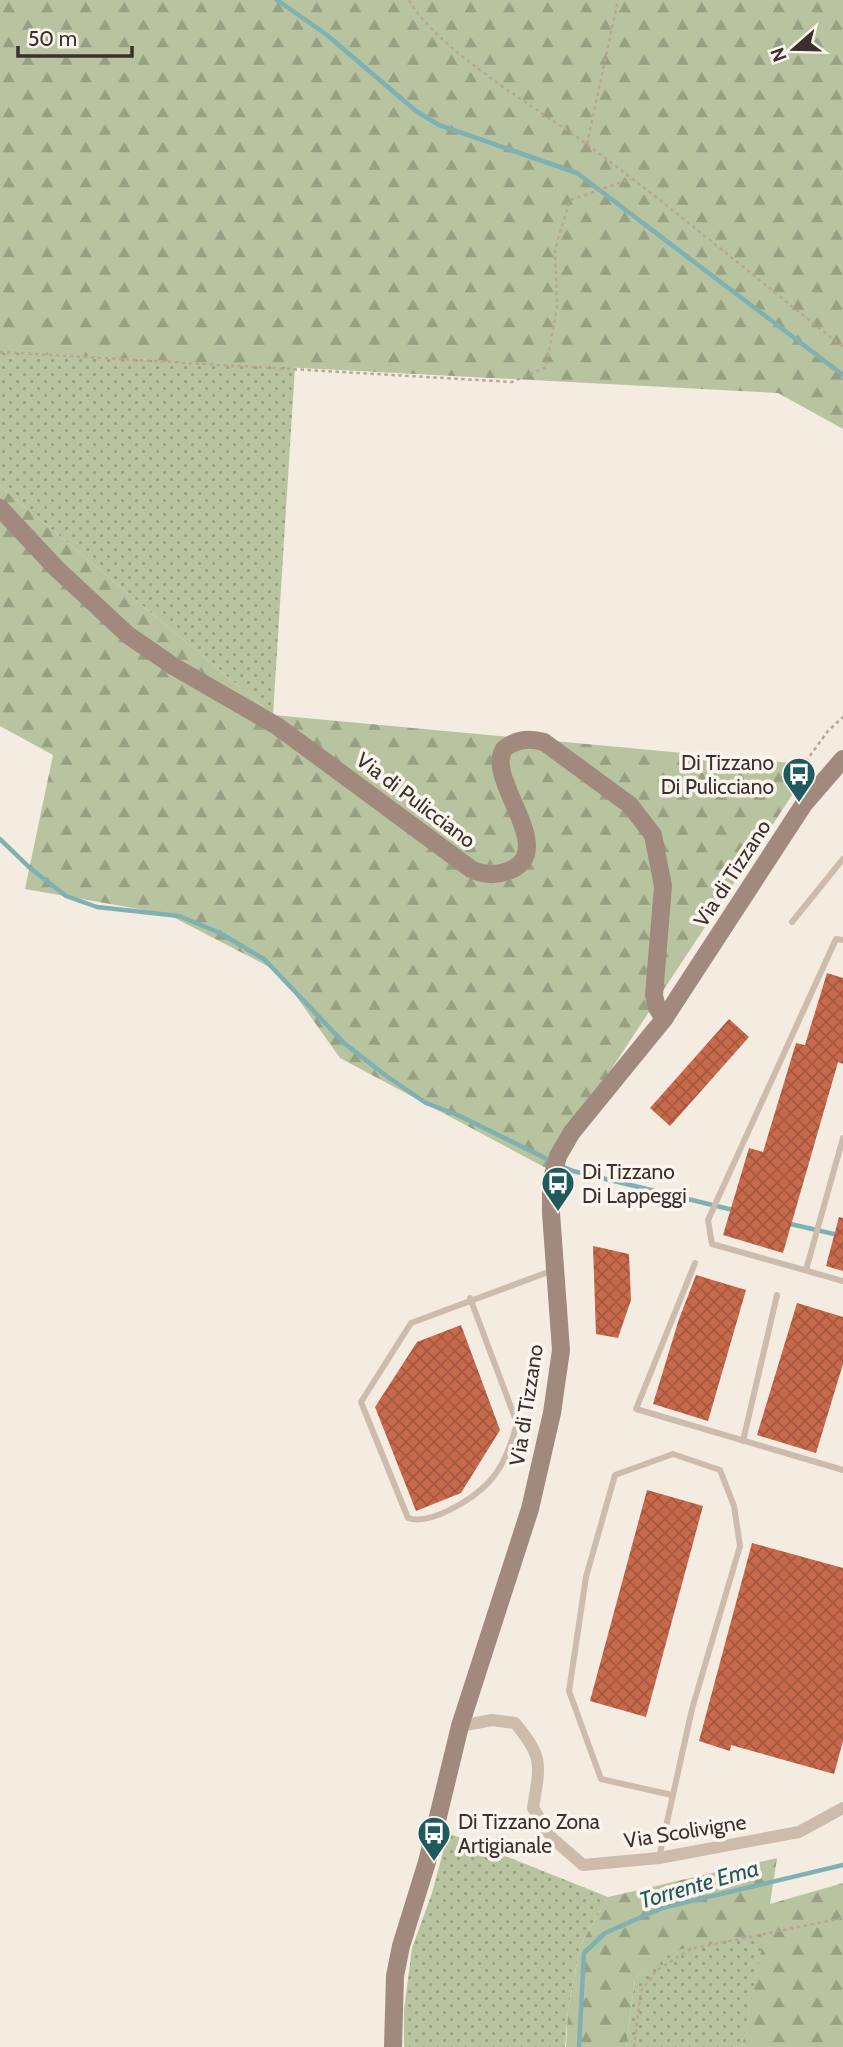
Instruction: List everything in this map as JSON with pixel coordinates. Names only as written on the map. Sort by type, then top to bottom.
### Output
[{"type":"main road","name":"Via di Pulicciano","points":[[0,508],[56,568],[128,635],[173,666],[277,726],[471,869],[486,874],[505,872],[518,866],[526,853],[525,833],[500,762],[504,748],[517,741],[534,739],[544,742],[630,805],[653,835],[661,867],[662,915],[654,995],[657,1008],[664,1019]]},
{"type":"main road","name":"Via di Tizzano","points":[[393,2047],[395,1976],[401,1946],[427,1862],[460,1726],[530,1509],[552,1413],[561,1350],[553,1270],[551,1213],[556,1163],[572,1132],[664,1019],[770,854],[813,795],[842,763]]},
{"type":"street","name":"Via Scolivigne","points":[[460,1726],[492,1720],[515,1723],[536,1749],[538,1777],[533,1808],[552,1838],[583,1865],[659,1858],[799,1832],[843,1808]]},
{"type":"lane","points":[[792,922],[843,859]]},
{"type":"lane","points":[[843,940],[836,939],[708,1220],[712,1244],[843,1281]]},
{"type":"lane","points":[[806,1270],[843,1138]]},
{"type":"lane","points":[[695,1263],[636,1409],[843,1470]]},
{"type":"lane","points":[[470,1298],[517,1423],[512,1443],[489,1482],[441,1516],[417,1522],[408,1518],[361,1402],[411,1323],[470,1298],[553,1270]]},
{"type":"lane","points":[[743,1440],[777,1295]]},
{"type":"lane","points":[[659,1858],[673,1795],[692,1709],[740,1546],[734,1506],[720,1469],[673,1454],[615,1475],[586,1577],[569,1691],[601,1779],[673,1795]]},
{"type":"path","points":[[409,0],[416,12],[439,37],[587,144],[843,346]]},
{"type":"path","points":[[587,144],[618,0]]},
{"type":"path","points":[[0,352],[512,382],[546,367],[557,308],[555,249],[570,200],[631,179]]},
{"type":"path","points":[[813,795],[801,768],[828,731],[843,717]]},
{"type":"path","points":[[634,2047],[641,1991],[656,1971],[690,1949],[843,1918]]},
{"type":"green space","points":[[0,0],[843,0],[843,429],[778,393],[0,352]]},
{"type":"green space","points":[[0,352],[295,367],[273,715],[0,486]]},
{"type":"green space","points":[[0,486],[273,715],[812,765],[546,1168],[340,1058],[279,972],[167,914],[25,889],[53,755],[0,726]]},
{"type":"green space","points":[[448,1833],[608,1897],[580,1946],[568,2010],[565,2047],[404,2047],[404,2010],[412,1948],[432,1893]]},
{"type":"green space","points":[[777,1858],[770,1904],[843,1883],[843,2047],[742,2047],[765,1932],[682,1949],[651,1965],[635,1979],[626,2047],[566,2047],[568,2010],[580,1946],[608,1897]]},
{"type":"green space","points":[[766,1931],[742,2047],[626,2047],[635,1979],[654,1961],[681,1946]]},
{"type":"building","points":[[827,973],[843,978],[843,1064],[838,1062],[783,1253],[723,1235],[749,1148],[763,1152],[796,1043],[805,1045]]},
{"type":"building","points":[[729,1019],[749,1037],[670,1126],[650,1108]]},
{"type":"building","points":[[839,1217],[843,1218],[843,1271],[826,1266]]},
{"type":"building","points":[[593,1246],[629,1254],[631,1300],[618,1338],[596,1334]]},
{"type":"building","points":[[696,1275],[746,1290],[708,1421],[653,1404],[679,1319]]},
{"type":"building","points":[[797,1303],[843,1317],[843,1364],[816,1453],[757,1435]]},
{"type":"building","points":[[461,1325],[500,1430],[461,1493],[416,1511],[375,1407],[417,1342]]},
{"type":"building","points":[[647,1490],[703,1506],[646,1717],[590,1701]]},
{"type":"building","points":[[752,1543],[843,1568],[843,1741],[834,1774],[731,1745],[730,1751],[699,1741]]},
{"type":"waterway","points":[[277,0],[327,35],[416,111],[439,125],[577,173],[843,375]]},
{"type":"waterway","points":[[0,839],[30,868],[66,896],[97,907],[179,916],[220,933],[264,959],[344,1043],[385,1075],[426,1103],[460,1116],[551,1161]]},
{"type":"waterway","points":[[559,1165],[573,1171],[733,1210]]},
{"type":"waterway","points":[[786,1223],[843,1236]]},
{"type":"waterway","name":"Torrente Ema","points":[[579,2047],[584,1953],[605,1933],[662,1908],[843,1865]]},
{"type":"place","name":"Di Tizzano Di Pulicciano","points":[[799,804]]},
{"type":"place","name":"Di Tizzano Di Lappeggi","points":[[558,1213]]},
{"type":"place","name":"Di Tizzano Zona Artigianale","points":[[434,1863]]}]
